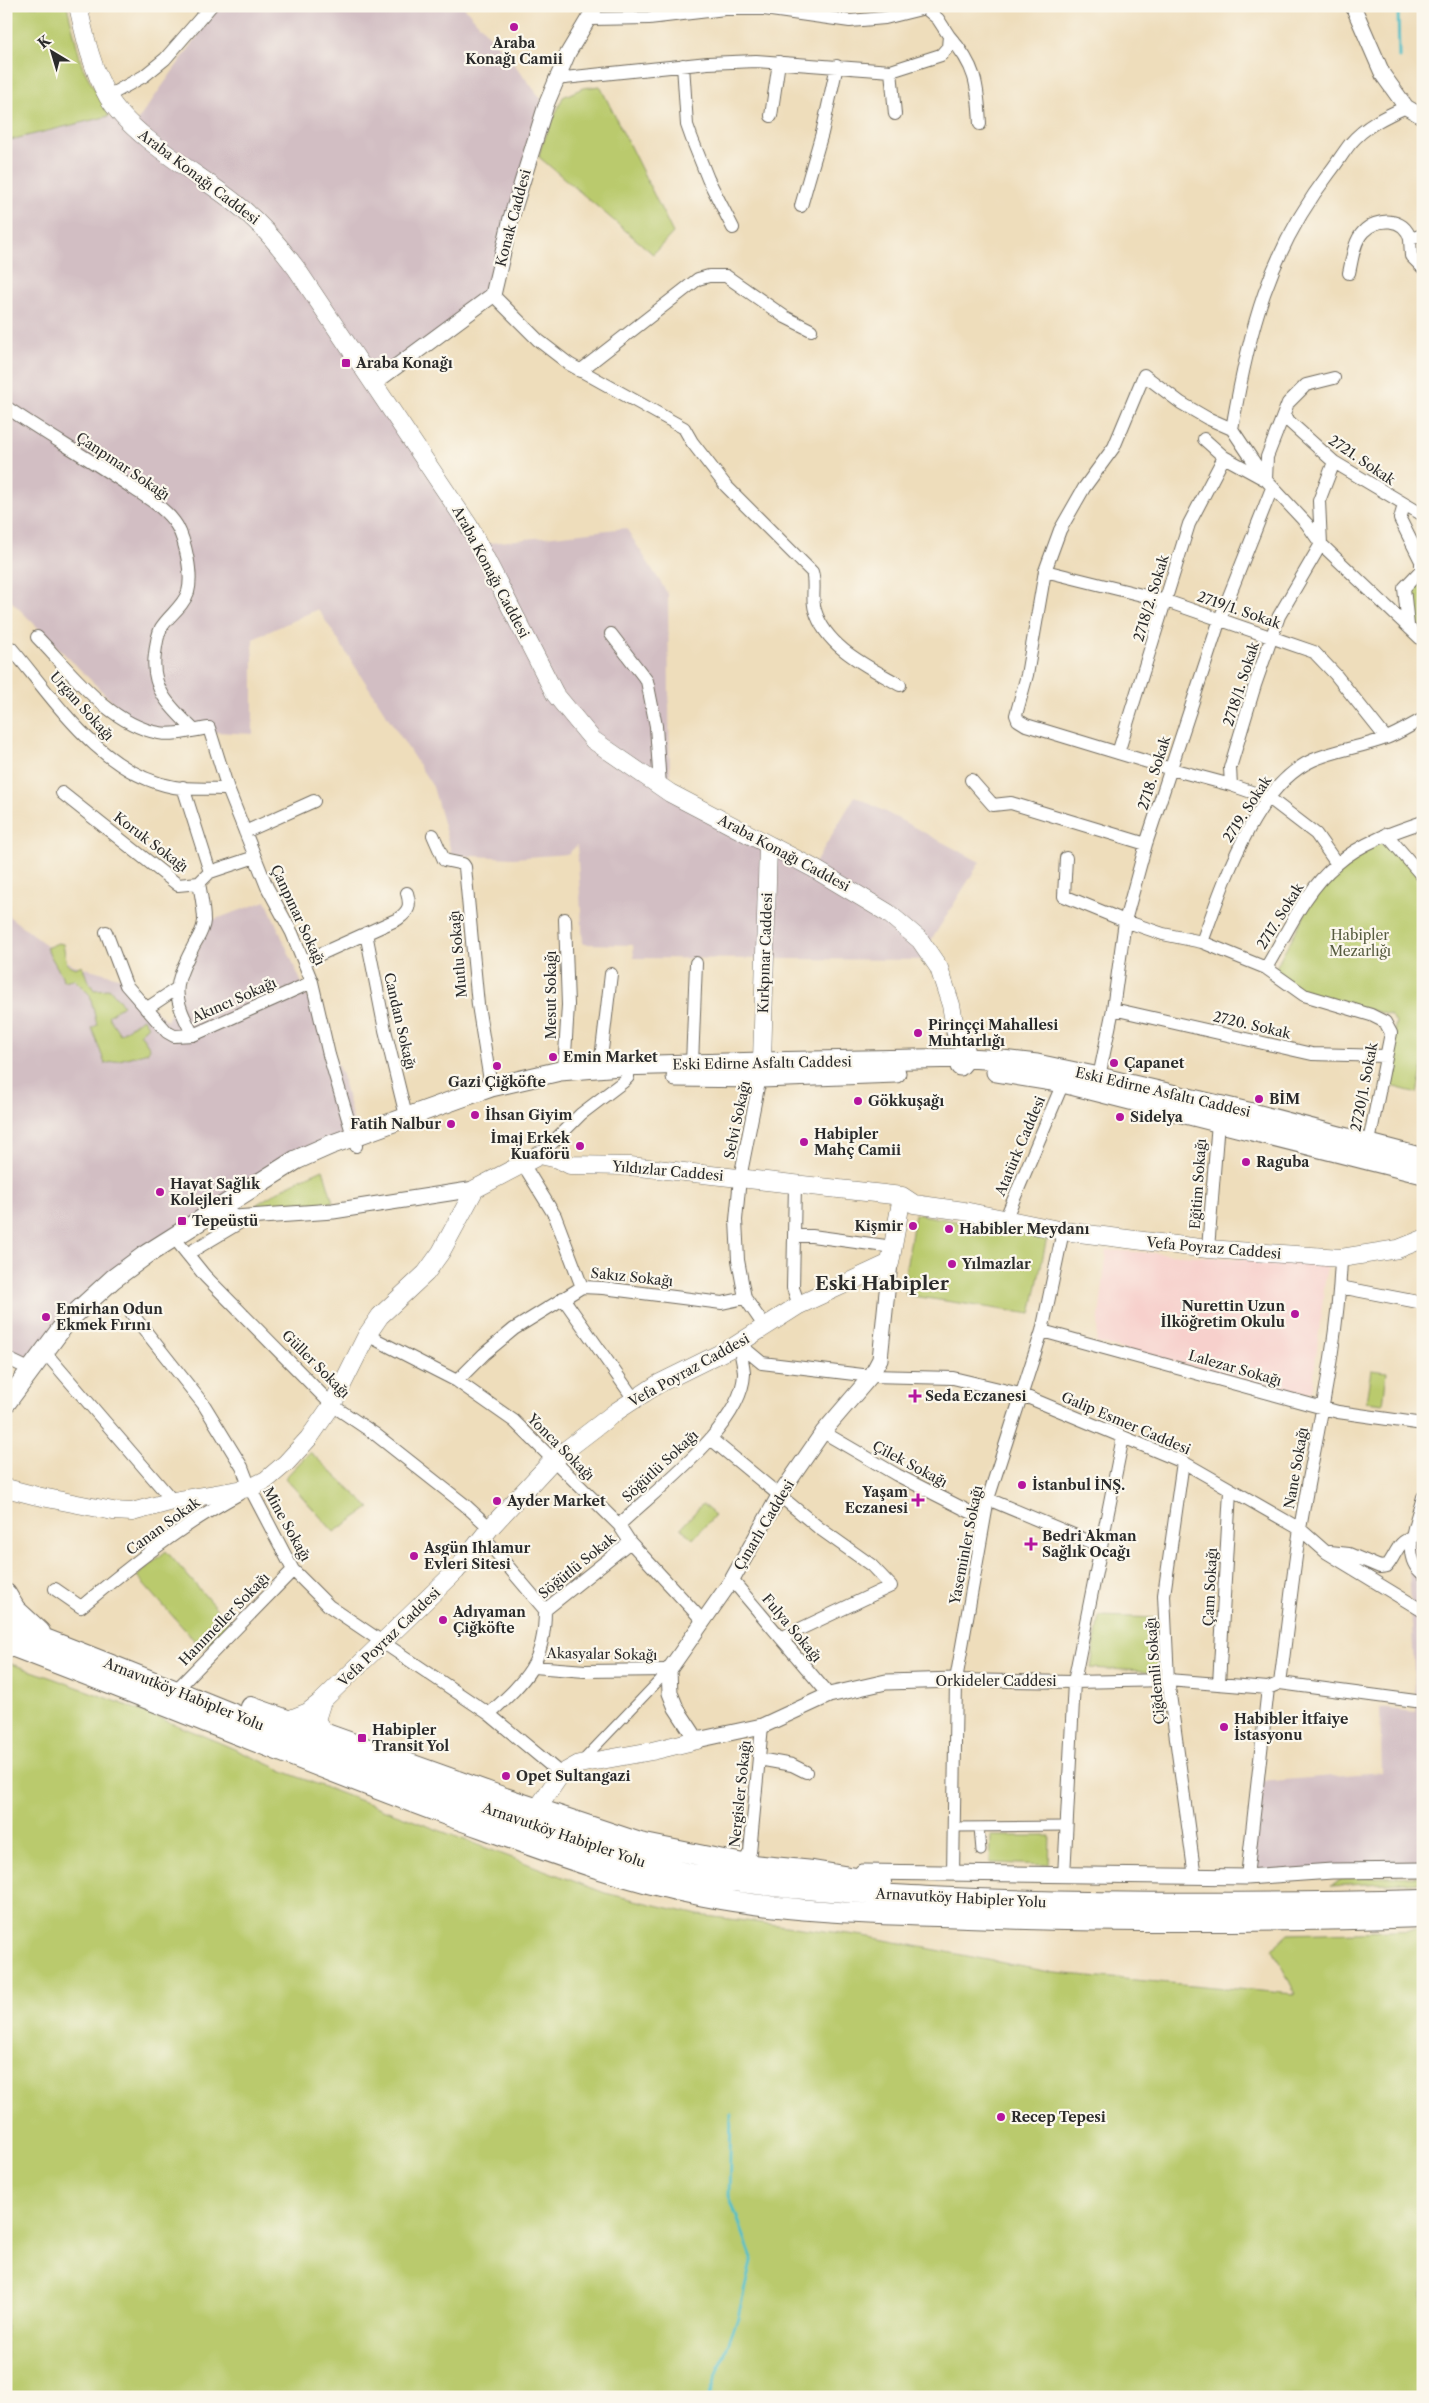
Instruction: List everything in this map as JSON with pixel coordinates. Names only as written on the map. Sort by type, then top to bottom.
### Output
[{"type":"highway","points":[[6,1594],[15,1608],[30,1624],[54,1642]]},
{"type":"highway","name":"Arnavutköy Habipler Yolu","points":[[6,1624],[176,1690],[326,1742],[587,1847],[662,1868],[726,1881],[782,1888],[1021,1902],[1211,1904],[1423,1900]]},
{"type":"highway","name":"Arnavutköy Habipler Yolu","points":[[6,1644],[381,1791],[627,1878],[702,1896],[802,1909],[1053,1920],[1285,1921],[1423,1918]]},
{"type":"highway","points":[[176,1690],[223,1697],[288,1720],[326,1742],[463,1783],[640,1843],[743,1864],[813,1871],[862,1880],[961,1890],[1021,1902]]},
{"type":"main road","name":"Araba Konağı Caddesi","points":[[78,6],[87,47],[108,96],[133,127],[234,202],[272,236],[470,526],[555,694],[592,740],[660,786],[872,901],[920,940],[939,968],[951,1005],[956,1032]]},
{"type":"main road","name":"Kırkpınar Caddesi","points":[[761,1070],[768,845]]},
{"type":"main road","points":[[956,1032],[964,1045],[957,1064]]},
{"type":"main road","name":"Eski Edirne Asfaltı Caddesi","points":[[354,1141],[524,1090],[628,1071],[692,1064],[761,1070],[957,1064],[1037,1064],[1100,1077],[1369,1142],[1423,1158]]},
{"type":"main road","name":"Eski Edirne Asfaltı Caddesi","points":[[31,1370],[44,1364],[68,1333],[89,1313],[127,1282],[181,1245],[225,1210],[305,1169],[354,1141],[406,1116],[492,1088],[564,1071],[600,1067],[628,1071],[911,1072],[957,1064],[1062,1083],[1423,1174]]},
{"type":"main road","points":[[6,1488],[113,1511],[132,1512],[173,1501],[250,1488],[266,1480],[286,1463],[309,1438],[332,1405],[367,1335],[380,1316],[426,1273],[440,1252],[475,1189],[540,1155]]},
{"type":"main road","name":"Yıldızlar Caddesi","points":[[540,1155],[558,1159],[570,1165],[630,1166],[902,1196],[914,1204],[964,1210],[1005,1220]]},
{"type":"main road","name":"Çınarlı Caddesi","points":[[892,1255],[902,1196]]},
{"type":"main road","name":"Vefa Poyraz Caddesi","points":[[1005,1220],[1063,1231],[1208,1249],[1341,1258],[1398,1249],[1423,1239]]},
{"type":"main road","name":"Eski Edirne Asfaltı Caddesi","points":[[6,1403],[54,1336],[73,1314],[134,1262],[181,1245]]},
{"type":"main road","name":"Vefa Poyraz Caddesi","points":[[288,1720],[308,1712],[322,1701],[384,1642],[456,1571],[552,1460],[634,1399],[658,1384],[739,1344],[799,1306],[892,1255]]},
{"type":"main road","points":[[322,1701],[316,1720],[326,1742]]},
{"type":"main road","name":"Orkideler Caddesi","points":[[579,1764],[652,1751],[697,1740]]},
{"type":"main road","name":"Çınarlı Caddesi","points":[[537,1809],[543,1797],[561,1774],[579,1764]]},
{"type":"street","points":[[108,96],[144,76],[165,59],[210,6]]},
{"type":"street","points":[[1353,6],[1383,75],[1406,107],[1423,117]]},
{"type":"street","points":[[593,13],[649,18],[725,8],[785,10],[850,21],[885,18],[925,8],[938,19],[961,50],[974,72],[979,101],[980,124]]},
{"type":"street","name":"Konak Caddesi","points":[[493,295],[511,218],[555,79],[568,53],[593,13]]},
{"type":"street","points":[[555,79],[708,63],[779,62],[891,71],[941,55],[948,47],[949,36]]},
{"type":"street","points":[[772,116],[779,62]]},
{"type":"street","points":[[683,65],[690,132],[708,179],[733,228]]},
{"type":"street","points":[[801,206],[822,133],[837,66]]},
{"type":"street","points":[[891,71],[894,114]]},
{"type":"street","points":[[1232,429],[1253,325],[1276,261],[1307,202],[1350,144],[1365,129],[1384,116],[1406,107]]},
{"type":"street","points":[[1349,273],[1354,249],[1362,232],[1374,224],[1390,221],[1400,223],[1408,232],[1416,237],[1411,256],[1423,268]]},
{"type":"street","points":[[580,371],[698,279],[709,276],[726,276],[785,317],[811,330]]},
{"type":"street","points":[[374,383],[493,295],[538,340],[580,371],[684,428],[692,442],[726,486],[812,572],[815,610],[832,637],[844,650],[900,685]]},
{"type":"street","points":[[1337,864],[1316,834],[1269,798],[1231,785],[1026,725],[1018,720],[1016,716],[1027,675],[1045,571],[1060,530],[1084,488],[1114,447],[1144,375],[1181,403],[1207,418],[1232,429],[1270,484],[1307,524],[1321,544],[1423,641]]},
{"type":"street","name":"2718. Sokak","points":[[1100,1077],[1113,1009],[1125,921],[1146,844],[1220,619],[1270,484],[1267,457],[1288,403],[1306,385],[1334,378]]},
{"type":"street","name":"Çanpınar Sokağı","points":[[6,407],[159,506],[177,526],[185,546],[188,591],[179,608],[161,628],[156,641],[154,664],[158,689],[174,711],[194,730],[209,728],[228,789],[267,887],[304,961],[312,982],[329,1055],[354,1141]]},
{"type":"street","name":"2721. Sokak","points":[[1283,416],[1334,462],[1423,515]]},
{"type":"street","points":[[1204,439],[1224,457],[1270,484]]},
{"type":"street","name":"2718/2. Sokak","points":[[1118,753],[1189,524],[1224,457]]},
{"type":"street","points":[[1321,544],[1319,501],[1334,462]]},
{"type":"street","points":[[1404,505],[1400,519],[1421,561],[1421,570],[1404,588],[1408,626]]},
{"type":"street","name":"2718/1. Sokak","points":[[1231,785],[1230,768],[1279,616],[1321,544]]},
{"type":"street","name":"2719/1. Sokak","points":[[1045,571],[1166,601],[1314,652],[1336,674],[1386,738]]},
{"type":"street","points":[[611,634],[647,681],[656,726],[660,786]]},
{"type":"street","points":[[37,637],[111,712],[129,724],[160,734],[194,730]]},
{"type":"street","name":"Urgan Sokağı","points":[[11,648],[76,725],[103,753],[125,768],[175,788],[228,789]]},
{"type":"street","name":"2719. Sokak","points":[[1202,942],[1233,861],[1269,798],[1288,775],[1312,761],[1355,746],[1386,738],[1423,719]]},
{"type":"street","points":[[972,780],[993,805],[1011,803],[1146,844]]},
{"type":"street","points":[[183,787],[210,872]]},
{"type":"street","name":"Koruk Sokağı","points":[[62,793],[178,885],[199,883],[210,872],[255,857]]},
{"type":"street","points":[[245,832],[314,801]]},
{"type":"street","name":"2717. Sokak","points":[[1066,858],[1064,896],[1125,921],[1163,934],[1202,942],[1266,968],[1310,893],[1337,864],[1386,834],[1423,822]]},
{"type":"street","name":"Mutlu Sokağı","points":[[433,834],[444,860],[463,864],[466,867],[478,1005],[492,1088]]},
{"type":"street","points":[[1386,834],[1423,877]]},
{"type":"street","points":[[194,1034],[178,1002],[176,989],[181,971],[199,938],[204,921],[199,883]]},
{"type":"street","points":[[304,961],[407,912],[409,902],[407,893]]},
{"type":"street","name":"Mesut Sokağı","points":[[564,1071],[568,1005],[565,919]]},
{"type":"street","name":"Akıncı Sokağı","points":[[106,932],[121,976],[126,985],[146,1009],[174,1036],[194,1034],[312,982]]},
{"type":"street","name":"Candan Sokağı","points":[[366,933],[385,1030],[406,1116]]},
{"type":"street","points":[[692,1064],[696,963]]},
{"type":"street","name":"2720/1. Sokak","points":[[1266,968],[1304,995],[1371,1015],[1385,1022],[1391,1033],[1369,1142]]},
{"type":"street","points":[[600,1067],[611,974]]},
{"type":"street","points":[[146,1009],[176,989]]},
{"type":"street","name":"2720. Sokak","points":[[1113,1009],[1312,1054],[1386,1056]]},
{"type":"street","name":"Selvi Sokağı","points":[[761,1070],[740,1178],[736,1220],[738,1260],[745,1298],[765,1327]]},
{"type":"street","points":[[540,1155],[628,1071]]},
{"type":"street","name":"Atatürk Caddesi","points":[[1005,1220],[1062,1083]]},
{"type":"street","name":"Eğitim Sokağı","points":[[1208,1249],[1218,1122]]},
{"type":"street","points":[[523,1164],[555,1216],[582,1287]]},
{"type":"street","points":[[795,1184],[793,1288],[799,1306]]},
{"type":"street","points":[[225,1210],[235,1218],[333,1211],[475,1189]]},
{"type":"street","points":[[181,1245],[250,1217]]},
{"type":"street","name":"Yaseminler Sokağı","points":[[953,1874],[956,1680],[988,1499],[1020,1394],[1042,1331],[1063,1231]]},
{"type":"street","points":[[794,1236],[812,1236],[892,1255]]},
{"type":"street","name":"Güller Sokağı","points":[[181,1245],[332,1405],[376,1434],[465,1505],[545,1610]]},
{"type":"street","name":"Çınarlı Caddesi","points":[[579,1764],[669,1670],[732,1580],[779,1496],[824,1432],[871,1376],[880,1359],[892,1255]]},
{"type":"street","name":"Nane Sokağı","points":[[1280,1684],[1300,1529],[1322,1408],[1340,1287],[1341,1258]]},
{"type":"street","name":"Sakız Sokağı","points":[[456,1381],[514,1329],[582,1287],[722,1303],[745,1298]]},
{"type":"street","points":[[1340,1287],[1423,1304]]},
{"type":"street","points":[[563,1298],[634,1399]]},
{"type":"street","name":"Mine Sokağı","points":[[132,1314],[204,1405],[242,1467],[250,1488],[293,1570],[329,1606],[489,1714],[561,1774]]},
{"type":"street","name":"Lalezar Sokağı","points":[[1042,1331],[1338,1412],[1423,1424]]},
{"type":"street","name":"Yonca Sokağı","points":[[367,1335],[456,1381],[514,1422],[618,1525],[630,1542],[703,1621]]},
{"type":"street","name":"Galip Esmer Caddesi","points":[[739,1344],[762,1363],[871,1376],[953,1378],[1020,1394],[1183,1462],[1230,1491],[1300,1529],[1326,1552],[1366,1574],[1423,1611]]},
{"type":"street","name":"Söğütlü Sokağı","points":[[618,1525],[680,1470],[711,1439],[734,1408],[744,1374],[739,1344]]},
{"type":"street","points":[[49,1357],[173,1501]]},
{"type":"street","points":[[6,1358],[31,1370]]},
{"type":"street","name":"Çilek Sokağı","points":[[824,1432],[897,1475],[984,1519]]},
{"type":"street","points":[[1064,1876],[1074,1682],[1123,1437]]},
{"type":"street","points":[[711,1439],[779,1496],[870,1565],[891,1586],[781,1638]]},
{"type":"street","name":"Çiğdemli Sokağı","points":[[1183,1462],[1164,1595],[1168,1680],[1195,1877]]},
{"type":"street","name":"Canan Sokak","points":[[55,1589],[81,1606],[215,1507],[250,1488]]},
{"type":"street","name":"Çam Sokağı","points":[[1219,1684],[1230,1491]]},
{"type":"street","points":[[1423,1497],[1409,1549],[1411,1560],[1423,1574]]},
{"type":"street","points":[[988,1499],[1100,1546]]},
{"type":"street","points":[[1326,1552],[1349,1554],[1380,1567],[1387,1566],[1396,1555],[1399,1545],[1404,1540],[1413,1538]]},
{"type":"street","name":"Söğütlü Sokak","points":[[489,1714],[513,1692],[534,1667],[545,1628],[545,1610],[630,1542]]},
{"type":"street","name":"Hanımeller Sokağı","points":[[176,1690],[293,1570]]},
{"type":"street","name":"Fulya Sokağı","points":[[732,1580],[828,1695]]},
{"type":"street","name":"Akasyalar Sokağı","points":[[534,1667],[585,1672],[669,1670]]},
{"type":"street","points":[[669,1670],[670,1693],[676,1708],[697,1740]]},
{"type":"street","name":"Orkideler Caddesi","points":[[697,1740],[762,1726],[828,1695],[886,1682],[956,1680],[1074,1682],[1168,1680],[1268,1688],[1280,1684],[1423,1702]]},
{"type":"street","points":[[1247,1877],[1268,1688]]},
{"type":"street","name":"Nergisler Sokağı","points":[[743,1864],[750,1852],[762,1726]]},
{"type":"street","points":[[759,1759],[792,1765],[806,1772]]},
{"type":"street","points":[[954,1826],[1067,1826]]},
{"type":"street","points":[[979,1826],[980,1851]]},
{"type":"street","points":[[813,1871],[1064,1876],[1247,1877],[1332,1871],[1423,1870]]},
{"type":"shaded area","points":[[217,6],[463,6],[511,60],[546,105],[493,295],[374,383],[481,544],[626,528],[668,594],[670,793],[812,868],[855,796],[980,862],[927,947],[926,960],[634,958],[633,945],[583,944],[577,845],[568,854],[514,858],[452,855],[433,787],[318,609],[253,639],[253,734],[139,728],[6,596],[6,141],[109,116],[133,127],[215,12]]},
{"type":"shaded area","points":[[266,901],[342,1075],[355,1128],[153,1244],[26,1365],[6,1354],[6,914],[71,964],[122,978],[167,1021],[210,921]]},
{"type":"shaded area","points":[[1107,1250],[1327,1264],[1312,1391],[1307,1394],[1096,1343]]},
{"type":"shaded area","points":[[1423,1491],[1423,1864],[1251,1873],[1260,1782],[1382,1772],[1380,1708],[1416,1712],[1408,1544]]},
{"type":"green space","points":[[6,6],[67,6],[82,66],[109,116],[6,141]]},
{"type":"green space","points":[[600,86],[673,233],[653,254],[539,157],[541,147],[563,97],[583,88]]},
{"type":"green space","points":[[1423,575],[1423,628],[1415,621],[1409,602]]},
{"type":"green space","name":"Habipler Mezarlığı","points":[[1380,842],[1415,870],[1423,884],[1423,1067],[1417,1093],[1383,1084],[1396,1022],[1390,1015],[1307,994],[1274,971],[1315,896],[1340,867]]},
{"type":"green space","points":[[58,943],[63,944],[67,964],[75,968],[82,965],[87,979],[94,990],[110,989],[123,1005],[108,1016],[120,1034],[143,1018],[148,1026],[140,1033],[150,1048],[148,1052],[105,1064],[92,1028],[97,1025],[90,995],[74,979],[63,981],[46,948]]},
{"type":"green space","points":[[323,1169],[333,1202],[259,1208],[257,1204],[292,1183]]},
{"type":"green space","points":[[915,1214],[1047,1237],[1031,1314],[906,1295],[904,1281]]},
{"type":"green space","points":[[1371,1370],[1387,1372],[1383,1404],[1366,1402]]},
{"type":"green space","points":[[310,1452],[370,1508],[334,1532],[285,1478]]},
{"type":"green space","points":[[702,1504],[715,1515],[693,1539],[681,1528]]},
{"type":"green space","points":[[166,1551],[230,1624],[202,1649],[137,1576]]},
{"type":"green space","points":[[1099,1616],[1160,1618],[1163,1672],[1091,1668]]},
{"type":"green space","points":[[6,1662],[150,1714],[290,1774],[605,1893],[698,1915],[864,1936],[1055,1973],[1295,1994],[1273,1949],[1289,1934],[1423,1930],[1423,2397],[6,2397]]},
{"type":"green space","points":[[991,1836],[1050,1836],[1049,1865],[990,1863]]},
{"type":"green space","points":[[1423,1876],[1423,1881],[1330,1886],[1343,1878]]},
{"type":"waterway","points":[[1398,6],[1399,58]]},
{"type":"waterway","points":[[709,2397],[738,2317],[752,2258],[729,2195],[731,2114]]},
{"type":"place","name":"Araba Konağı Camii","points":[[514,27]]},
{"type":"place","name":"Araba Konağı","points":[[346,363]]},
{"type":"place","name":"Pirinççi Mahallesi Muhtarlığı","points":[[918,1033]]},
{"type":"place","name":"Emin Market","points":[[553,1057]]},
{"type":"place","name":"Çapanet","points":[[1114,1063]]},
{"type":"place","name":"Gazi Çiğköfte","points":[[497,1066]]},
{"type":"place","name":"BİM","points":[[1259,1099]]},
{"type":"place","name":"Gökkuşağı","points":[[858,1101]]},
{"type":"place","name":"İhsan Giyim","points":[[475,1115]]},
{"type":"place","name":"Sidelya","points":[[1120,1117]]},
{"type":"place","name":"Fatih Nalbur","points":[[451,1124]]},
{"type":"place","name":"Habipler Mahç Camii","points":[[804,1142]]},
{"type":"place","name":"İmaj Erkek Kuaförü","points":[[580,1146]]},
{"type":"place","name":"Raguba","points":[[1246,1162]]},
{"type":"place","name":"Hayat Sağlık Kolejleri","points":[[160,1192]]},
{"type":"place","name":"Tepeüstü","points":[[182,1221]]},
{"type":"place","name":"Kişmir","points":[[913,1226]]},
{"type":"place","name":"Habibler Meydanı","points":[[949,1229]]},
{"type":"place","name":"Yılmazlar","points":[[952,1264]]},
{"type":"place","name":"Nurettin Uzun İlköğretim Okulu","points":[[1295,1314]]},
{"type":"place","name":"Emirhan Odun Ekmek Fırını","points":[[46,1317]]},
{"type":"place","name":"Seda Eczanesi","points":[[915,1396]]},
{"type":"place","name":"İstanbul İNŞ.","points":[[1022,1485]]},
{"type":"place","name":"Yaşam Eczanesi","points":[[918,1500]]},
{"type":"place","name":"Ayder Market","points":[[497,1501]]},
{"type":"place","name":"Bedri Akman Sağlık Ocağı","points":[[1031,1544]]},
{"type":"place","name":"Asgün Ihlamur Evleri Sitesi","points":[[414,1556]]},
{"type":"place","name":"Adıyaman Çiğköfte","points":[[443,1620]]},
{"type":"place","name":"Habibler İtfaiye İstasyonu","points":[[1224,1727]]},
{"type":"place","name":"Habipler Transit Yol","points":[[362,1738]]},
{"type":"place","name":"Opet Sultangazi","points":[[506,1776]]},
{"type":"place","name":"Recep Tepesi","points":[[1001,2117]]},
{"type":"district","name":"Eski Habipler","points":[[882,1283]]}]
